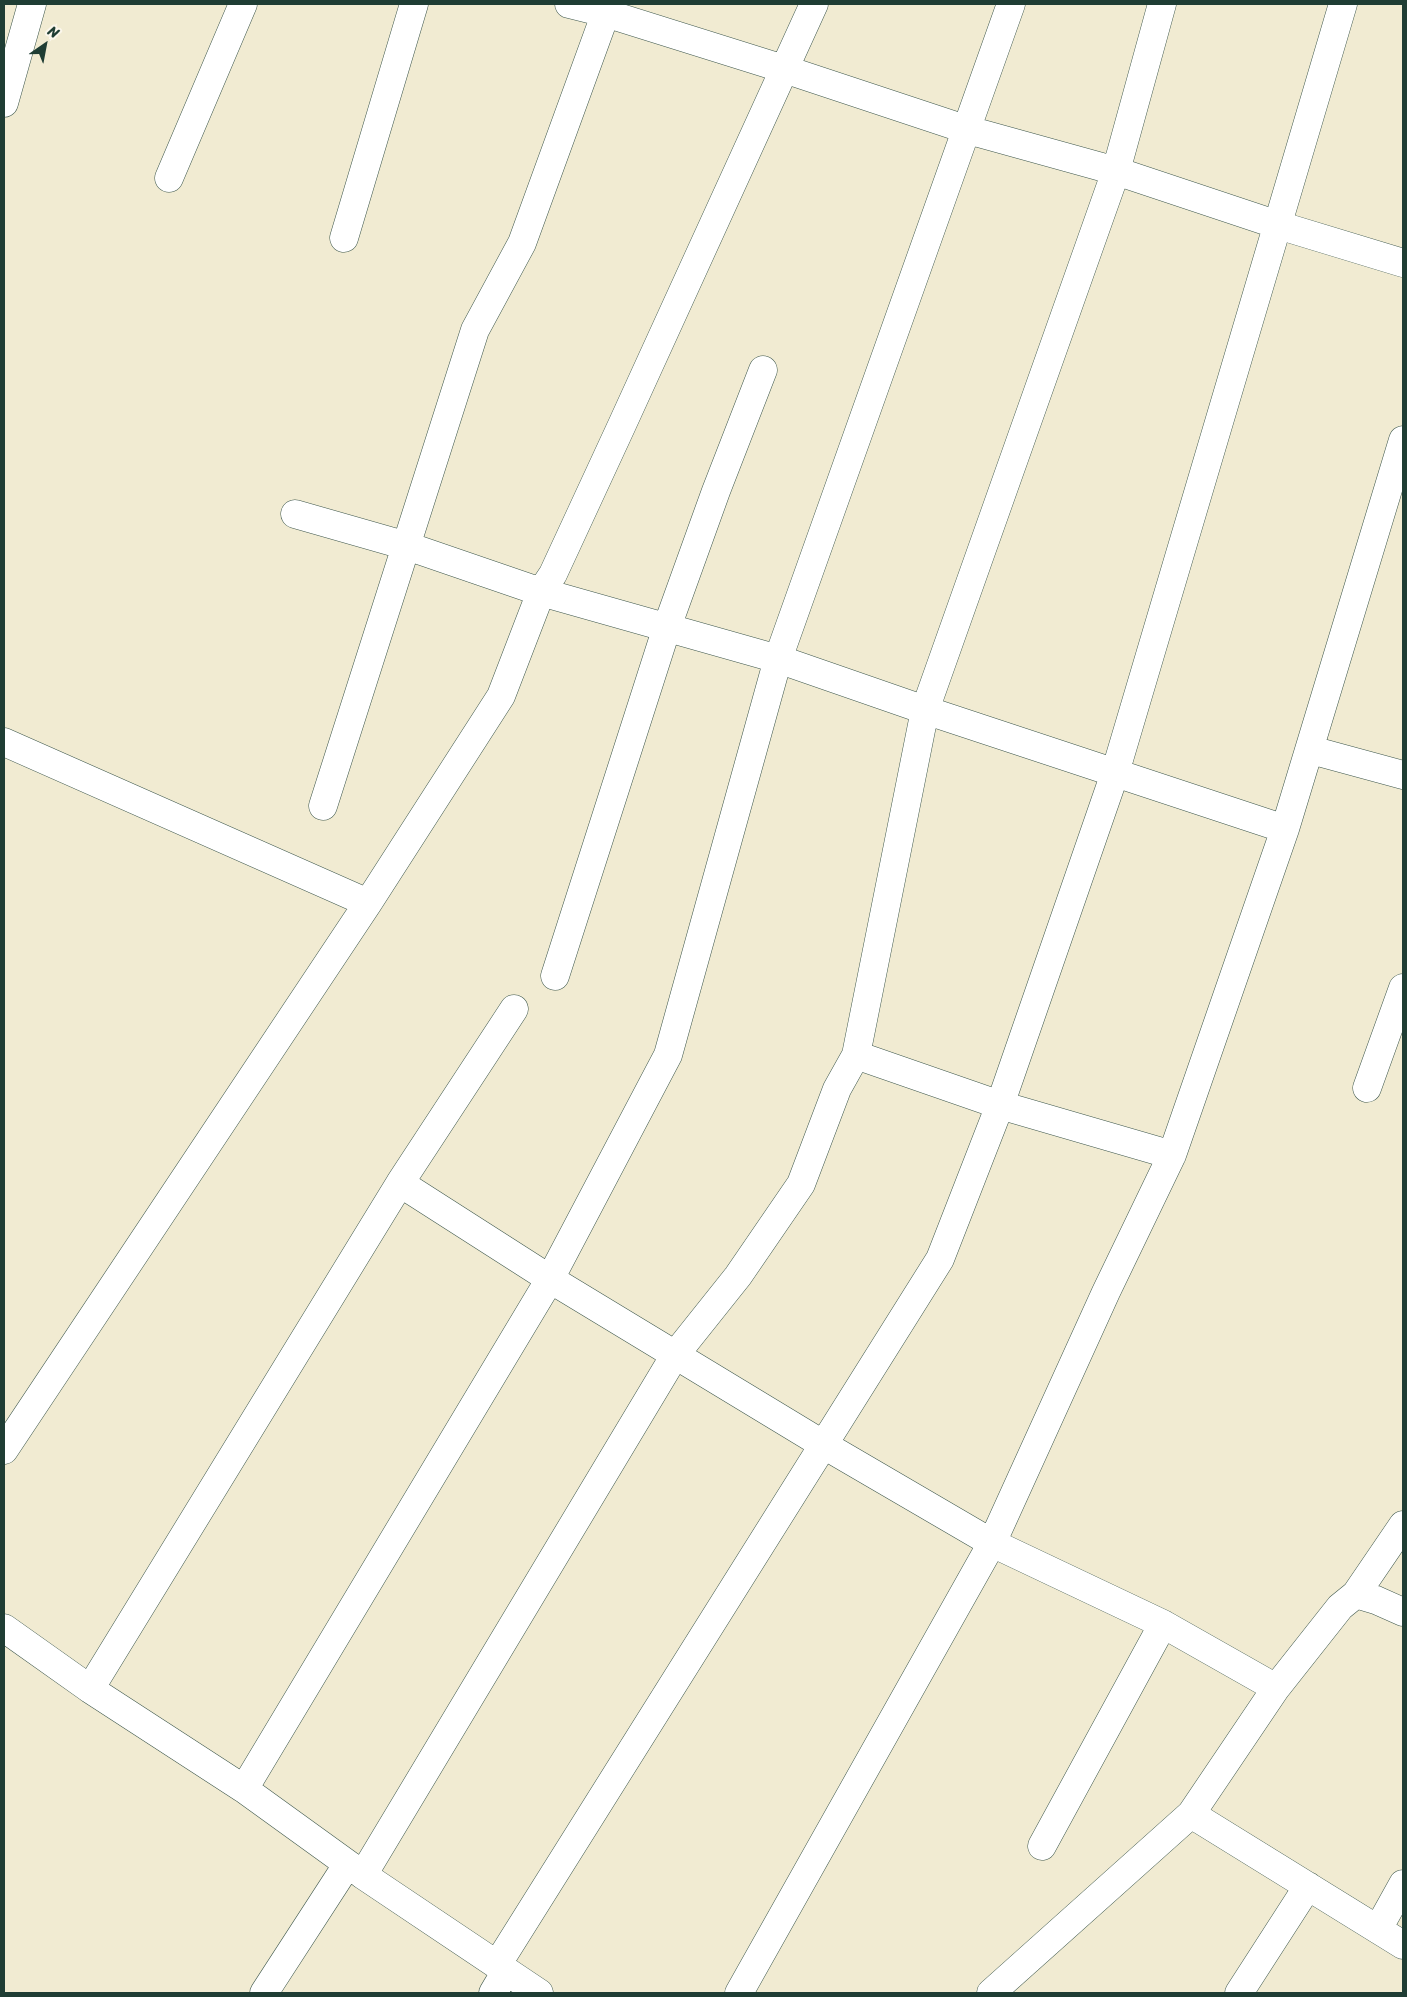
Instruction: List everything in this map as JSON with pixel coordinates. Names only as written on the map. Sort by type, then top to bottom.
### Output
[{"type":"street","points":[[4,103],[32,4]]},
{"type":"street","points":[[169,178],[243,4]]},
{"type":"street","points":[[344,238],[414,4]]},
{"type":"street","points":[[569,4],[607,8],[968,130],[1116,171],[1278,225],[1403,263]]},
{"type":"street","points":[[4,1450],[368,903],[501,696],[541,592],[553,574],[814,4]]},
{"type":"street","points":[[244,1789],[550,1279],[668,1055],[778,659],[968,130],[1011,4]]},
{"type":"street","points":[[264,1993],[355,1870],[674,1355],[738,1276],[801,1184],[837,1089],[856,1055],[924,710],[1116,171],[1162,4]]},
{"type":"street","points":[[499,1976],[940,1259],[1000,1105],[1115,773],[1343,4]]},
{"type":"street","points":[[323,806],[475,330],[522,243],[607,8]]},
{"type":"street","points":[[555,976],[667,628],[716,491],[763,370]]},
{"type":"street","points":[[739,1993],[992,1544],[1106,1292],[1172,1155],[1285,830],[1395,495],[1403,440]]},
{"type":"street","points":[[295,514],[407,546],[541,592],[778,659],[924,710],[1285,830]]},
{"type":"street","points":[[4,742],[368,903]]},
{"type":"street","points":[[1311,750],[1403,775]]},
{"type":"street","points":[[1368,1088],[1403,988]]},
{"type":"street","points":[[90,1689],[400,1183],[514,1009]]},
{"type":"street","points":[[856,1055],[1000,1105],[1172,1155]]},
{"type":"street","points":[[400,1183],[550,1279],[674,1355],[992,1544],[1162,1624],[1276,1688]]},
{"type":"street","points":[[991,1993],[1191,1814],[1276,1688],[1340,1607],[1356,1594],[1403,1525]]},
{"type":"street","points":[[1356,1594],[1376,1600],[1403,1612]]},
{"type":"street","points":[[1042,1846],[1162,1624]]},
{"type":"street","points":[[4,1628],[90,1689],[244,1789],[499,1976],[539,1993]]},
{"type":"street","points":[[1191,1814],[1403,1944]]},
{"type":"street","points":[[1378,1929],[1403,1884]]},
{"type":"street","points":[[1239,1993],[1308,1886]]}]
